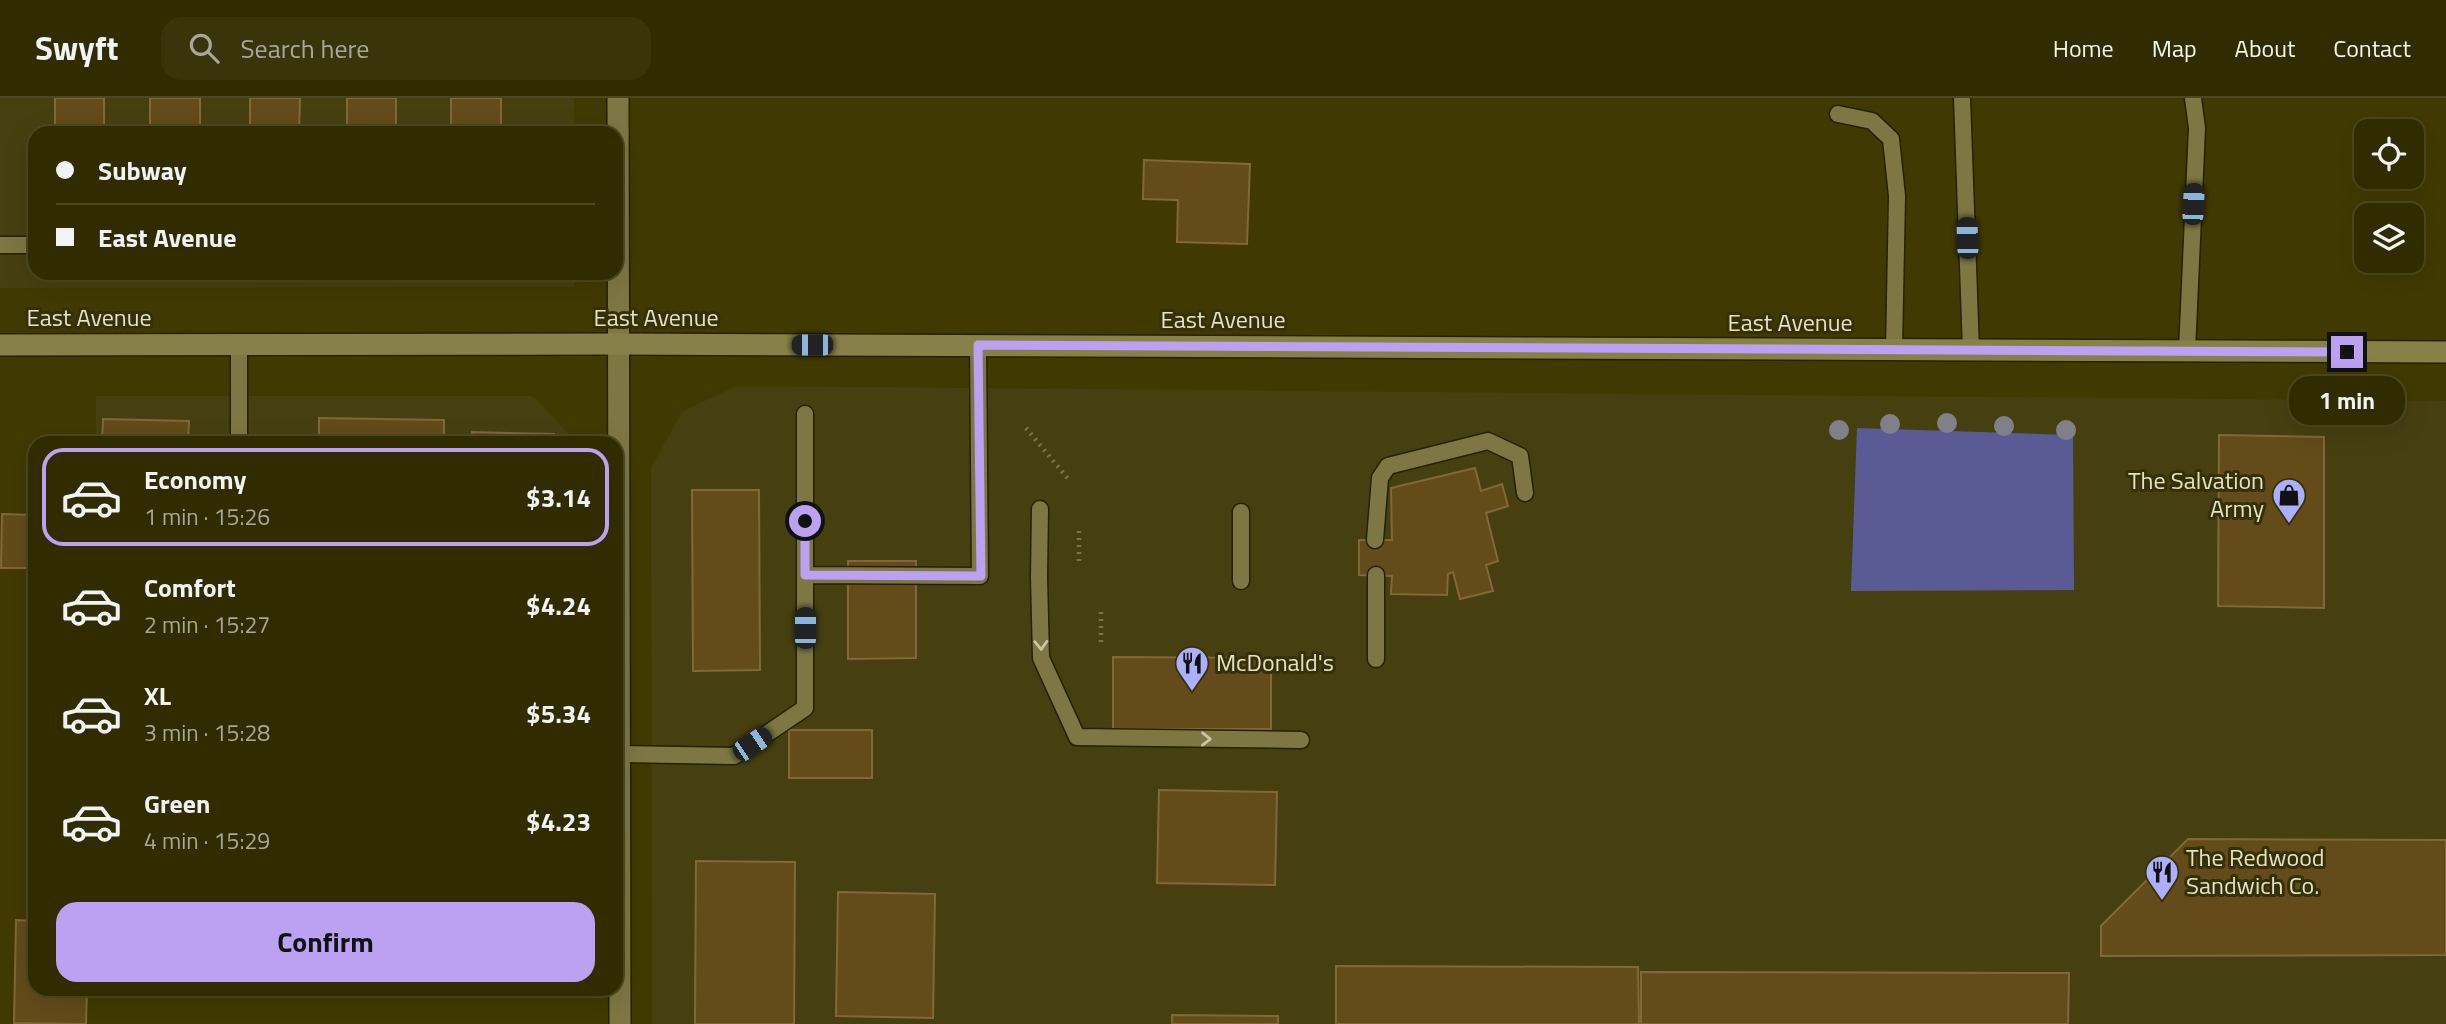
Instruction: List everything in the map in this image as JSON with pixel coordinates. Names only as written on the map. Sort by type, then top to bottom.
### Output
[{"type":"main road","name":"East Avenue","points":[[0,345],[978,345],[2446,352]]},
{"type":"street","points":[[618,98],[618,126]]},
{"type":"street","points":[[618,436],[619,280]]},
{"type":"street","points":[[620,996],[620,1024]]},
{"type":"lane","points":[[1962,98],[1971,350]]},
{"type":"lane","points":[[2187,351],[2197,128],[2193,98]]},
{"type":"lane","points":[[1838,114],[1872,121],[1891,139],[1897,196],[1894,350]]},
{"type":"lane","points":[[0,245],[28,245]]},
{"type":"lane","points":[[239,344],[239,436]]},
{"type":"lane","points":[[805,575],[981,576],[978,345]]},
{"type":"lane","points":[[623,754],[734,756],[805,708],[805,414]]},
{"type":"lane","points":[[1376,540],[1380,478],[1388,466],[1488,441],[1520,456],[1525,493]]},
{"type":"lane","points":[[1040,509],[1041,658],[1077,737],[1301,740]]},
{"type":"lane","points":[[1241,513],[1241,581]]},
{"type":"lane","points":[[1376,575],[1376,659]]},
{"type":"path","points":[[1026,428],[1069,480]]},
{"type":"path","points":[[1079,531],[1079,566]]},
{"type":"path","points":[[1101,612],[1101,647]]},
{"type":"shaded area","points":[[0,98],[574,98],[574,126],[28,126],[28,280],[574,280],[574,287],[0,288]]},
{"type":"shaded area","points":[[736,386],[2446,401],[2446,1024],[652,1024],[651,468],[682,412]]},
{"type":"shaded area","points":[[96,396],[533,396],[570,436],[96,436]]},
{"type":"shaded area","points":[[1857,428],[2073,435],[2074,590],[1851,591]]},
{"type":"building","points":[[55,98],[104,98],[104,126],[55,126]]},
{"type":"building","points":[[150,98],[200,98],[200,126],[150,126]]},
{"type":"building","points":[[250,98],[300,98],[299,126],[250,126]]},
{"type":"building","points":[[347,98],[396,98],[396,126],[347,126]]},
{"type":"building","points":[[451,98],[501,98],[501,126],[451,126]]},
{"type":"building","points":[[1144,160],[1250,164],[1247,244],[1177,242],[1178,200],[1143,199]]},
{"type":"building","points":[[319,418],[444,420],[444,436],[319,436]]},
{"type":"building","points":[[103,419],[189,421],[188,436],[102,436]]},
{"type":"building","points":[[472,432],[554,434],[554,436],[472,436]]},
{"type":"building","points":[[2219,435],[2324,437],[2324,608],[2218,606]]},
{"type":"building","points":[[1475,468],[1481,491],[1502,484],[1508,506],[1486,513],[1498,561],[1486,565],[1493,591],[1460,599],[1453,572],[1448,574],[1447,595],[1391,594],[1392,576],[1359,575],[1359,540],[1392,540],[1391,488]]},
{"type":"building","points":[[692,490],[759,490],[760,670],[693,671]]},
{"type":"building","points":[[2,514],[28,515],[28,568],[1,568]]},
{"type":"building","points":[[848,561],[916,561],[916,658],[848,659]]},
{"type":"building","name":"McDonald's","points":[[1113,657],[1271,658],[1271,729],[1113,729]]},
{"type":"building","points":[[789,730],[872,730],[872,778],[789,778]]},
{"type":"building","points":[[1159,790],[1277,792],[1275,885],[1157,883]]},
{"type":"building","points":[[2188,839],[2446,840],[2446,955],[2101,956],[2101,926]]},
{"type":"building","points":[[696,861],[795,862],[794,1024],[695,1024]]},
{"type":"building","points":[[838,892],[935,894],[933,1018],[836,1016]]},
{"type":"building","points":[[16,920],[28,921],[28,996],[87,996],[86,1024],[14,1023]]},
{"type":"building","points":[[1336,966],[1638,967],[1639,1024],[1336,1024]]},
{"type":"building","points":[[1641,972],[2069,973],[2068,1024],[1641,1024]]},
{"type":"building","points":[[1172,1015],[1278,1016],[1278,1024],[1172,1024]]},
{"type":"place","name":"The Salvation Army","points":[[2289,525]]},
{"type":"place","name":"McDonald's","points":[[1192,693]]},
{"type":"place","name":"The Redwood Sandwich Co.","points":[[2162,902]]},
{"type":"route","points":[[805,521],[805,575],[981,576],[978,345],[2347,352]]}]
